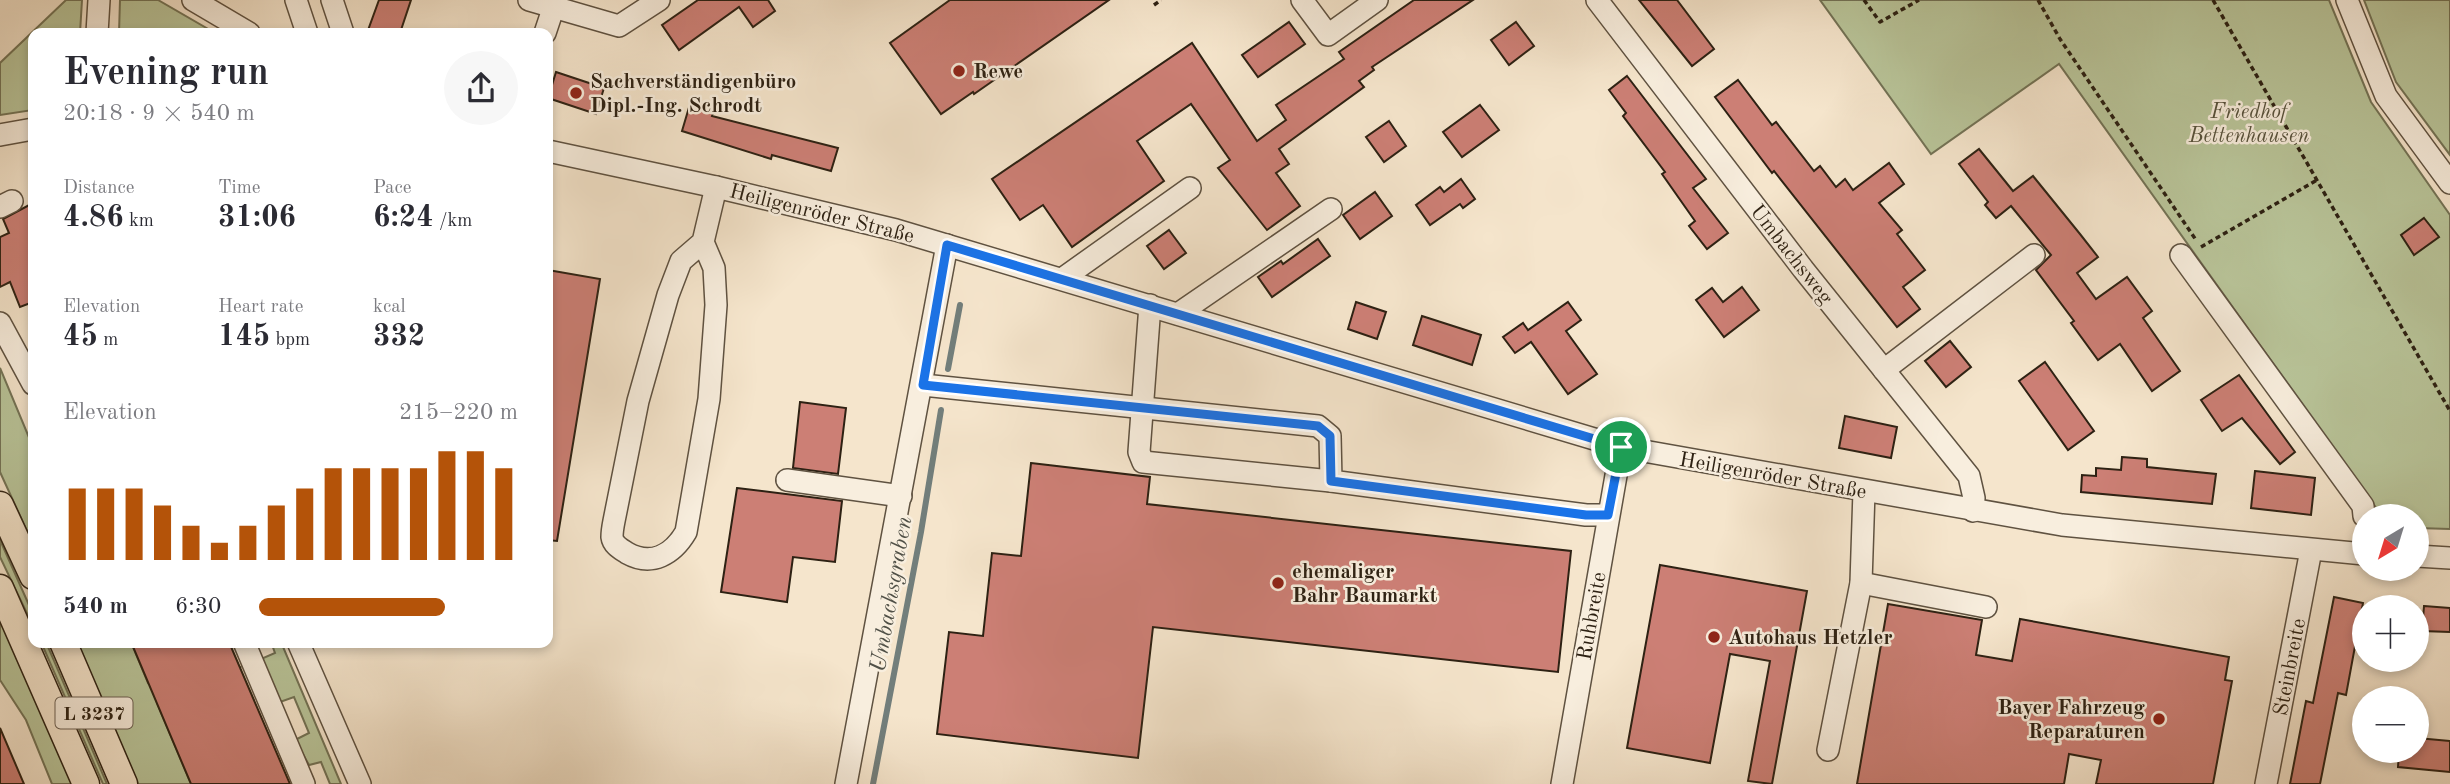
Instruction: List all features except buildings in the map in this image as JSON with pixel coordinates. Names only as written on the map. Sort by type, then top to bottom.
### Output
[{"type":"main road","points":[[0,505],[28,565]]},
{"type":"main road","name":"L 3237","points":[[0,588],[86,784]]},
{"type":"main road","name":"L 3237","points":[[66,648],[124,784]]},
{"type":"street","points":[[97,28],[99,0]]},
{"type":"street","points":[[194,0],[241,28]]},
{"type":"street","points":[[296,0],[305,28]]},
{"type":"street","points":[[332,0],[341,28]]},
{"type":"street","points":[[528,0],[555,4],[619,26],[659,0]]},
{"type":"street","points":[[1302,0],[1328,35],[1377,0]]},
{"type":"street","name":"Umbachsweg","points":[[1597,0],[1803,269],[1969,476],[1974,498],[1973,511]]},
{"type":"street","points":[[2347,0],[2386,96],[2450,183]]},
{"type":"street","points":[[547,28],[555,4]]},
{"type":"street","points":[[0,135],[28,130]]},
{"type":"street","name":"Heiligenröder Straße","points":[[553,152],[716,187],[947,245],[1621,447],[2062,525],[2352,553]]},
{"type":"street","points":[[703,243],[681,261],[668,295],[638,401],[614,521],[612,539],[617,546],[634,557],[648,560],[677,548],[687,532],[709,399],[716,305],[714,268],[703,243],[716,187]]},
{"type":"street","points":[[1062,279],[1190,188]]},
{"type":"street","points":[[1178,314],[1331,209]]},
{"type":"street","points":[[846,784],[923,385],[947,245]]},
{"type":"street","points":[[1884,370],[2034,255]]},
{"type":"street","points":[[2181,255],[2362,504]]},
{"type":"street","points":[[1150,305],[1139,452],[1143,462],[1331,481],[1586,515],[1608,515]]},
{"type":"street","points":[[0,323],[28,375]]},
{"type":"street","points":[[923,385],[1318,426],[1330,436],[1331,481]]},
{"type":"street","name":"Ruhbreite","points":[[1562,784],[1621,447]]},
{"type":"street","points":[[786,480],[901,496]]},
{"type":"street","points":[[1828,750],[1861,583],[1864,491]]},
{"type":"street","name":"Steinbreite","points":[[2266,784],[2311,550]]},
{"type":"street","points":[[2429,557],[2450,558]]},
{"type":"street","points":[[1861,583],[1986,607]]},
{"type":"street","points":[[247,648],[304,784]]},
{"type":"street","points":[[301,648],[360,784]]},
{"type":"path","points":[[1154,5],[1161,0]]},
{"type":"path","points":[[1864,0],[1880,22],[1919,0]]},
{"type":"path","points":[[2038,0],[2060,39],[2201,247],[2317,180]]},
{"type":"path","points":[[2213,0],[2450,411]]},
{"type":"green space","points":[[66,0],[82,0],[80,28],[37,28]]},
{"type":"green space","points":[[120,0],[158,0],[206,28],[119,28]]},
{"type":"green space","name":"Friedhof Bettenhausen","points":[[1820,0],[2329,0],[2371,102],[2450,215],[2450,529],[2429,528],[2429,504],[2373,504],[2059,64],[1931,154]]},
{"type":"green space","points":[[2364,0],[2450,0],[2450,155],[2396,82]]},
{"type":"green space","points":[[28,36],[28,111],[0,115],[0,63]]},
{"type":"green space","points":[[0,368],[28,435],[28,533],[0,472]]},
{"type":"green space","points":[[0,540],[28,603],[28,616],[0,557]]},
{"type":"green space","points":[[0,620],[72,784],[52,784],[26,720],[0,680]]},
{"type":"green space","points":[[44,648],[49,648],[107,784],[103,784]]},
{"type":"green space","points":[[80,648],[133,648],[148,683],[208,660],[240,667],[157,703],[191,784],[138,784]]},
{"type":"green space","points":[[273,648],[284,648],[341,784],[330,784],[321,762],[309,765],[295,740],[309,733],[294,697],[280,702],[261,659],[275,653]]},
{"type":"waterway","name":"Umbachsgraben","points":[[948,369],[960,305]]},
{"type":"waterway","name":"Umbachsgraben","points":[[873,784],[921,532],[941,410]]},
{"type":"place","name":"Rewe","points":[[959,71]]},
{"type":"place","name":"Sachverständigenbüro Dipl.-Ing. Schrodt","points":[[576,93]]},
{"type":"place","name":"ehemaliger Bahr Baumarkt","points":[[1278,583]]},
{"type":"place","name":"Autohaus Hetzler","points":[[1714,637]]},
{"type":"place","name":"Bayer Fahrzeug Reparaturen","points":[[2159,719]]},
{"type":"route","points":[[947,245],[1150,305],[1621,447],[1608,515],[1586,515],[1331,481],[1330,436],[1318,426],[923,385],[947,245]]}]
